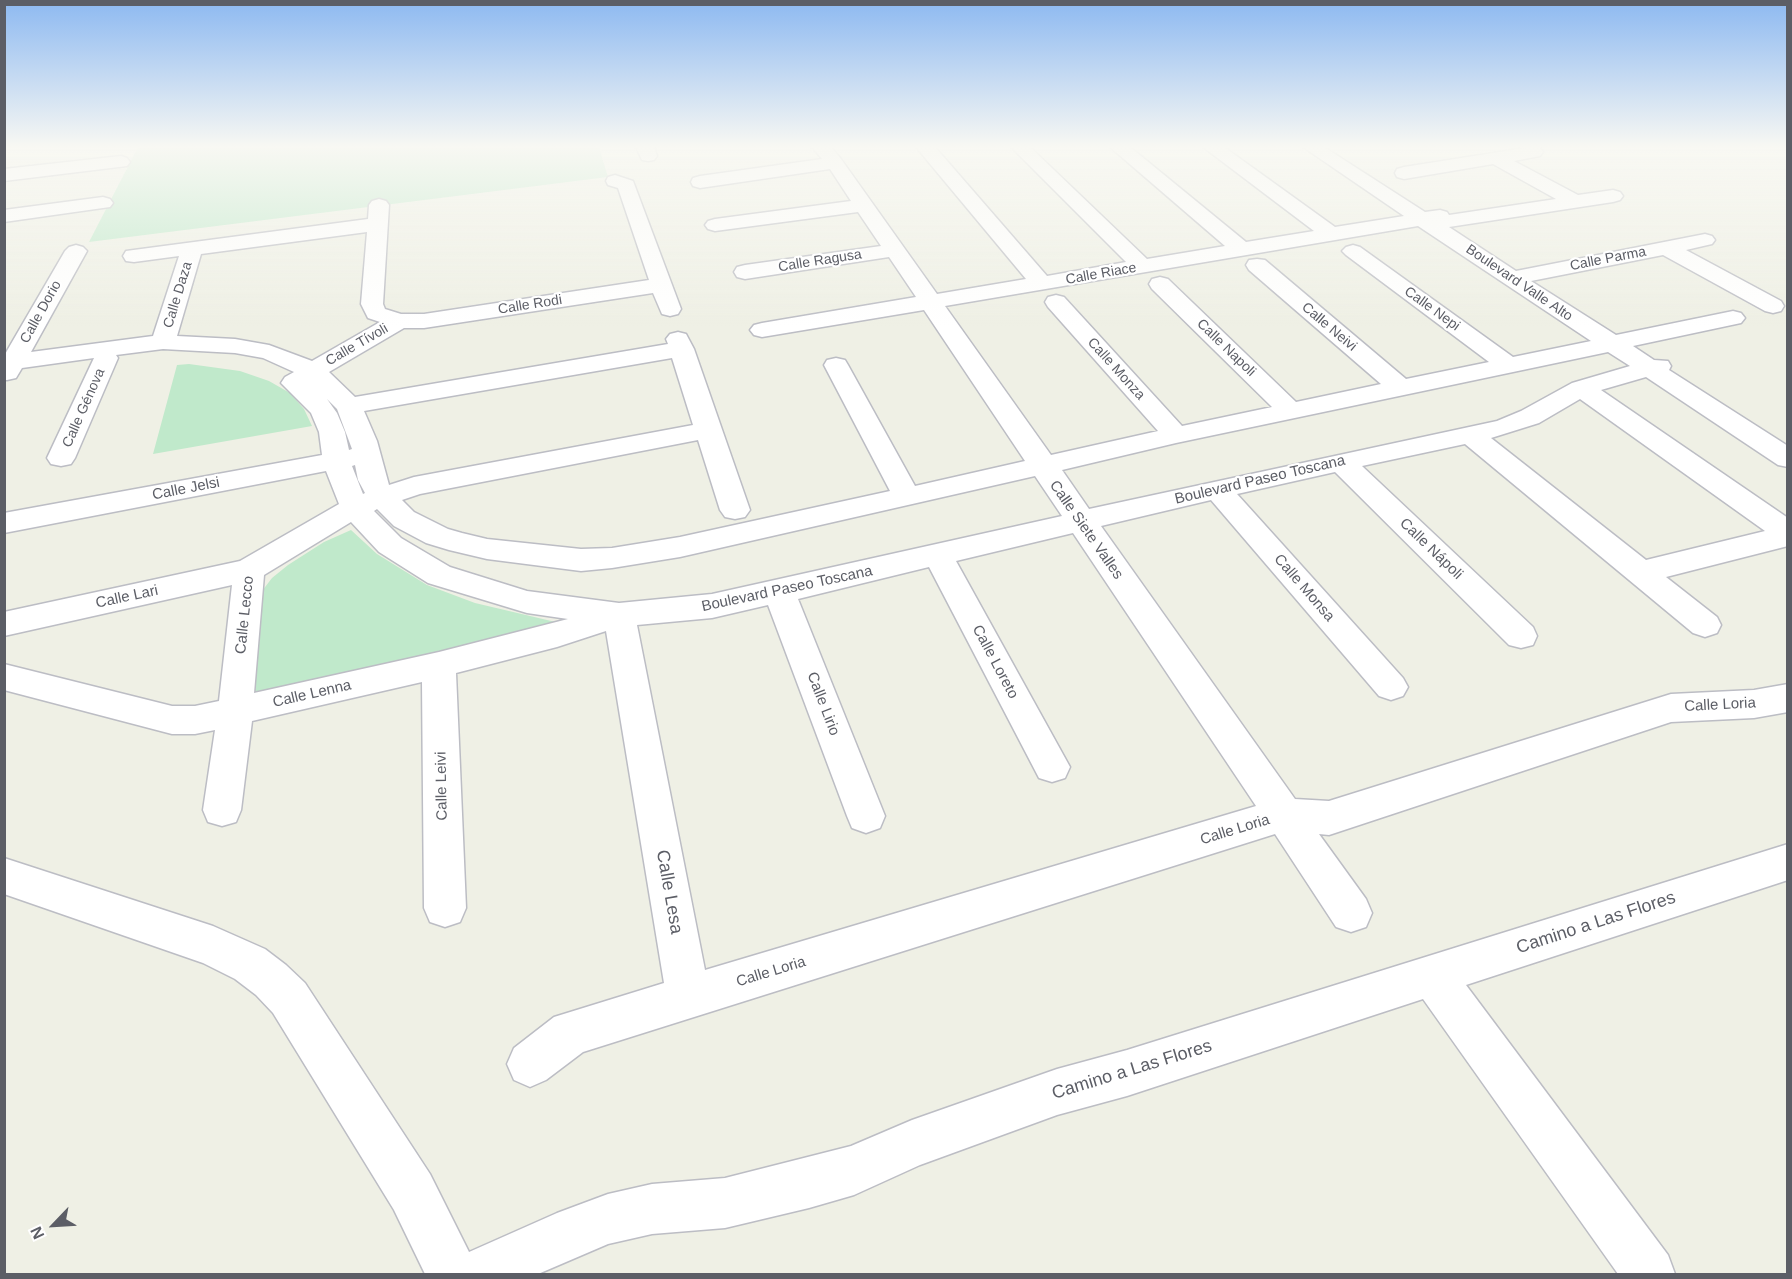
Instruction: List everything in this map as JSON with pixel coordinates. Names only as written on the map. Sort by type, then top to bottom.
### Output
[{"type":"street","points":[[4,216],[82,207]]},
{"type":"street","points":[[634,207],[670,309]]},
{"type":"street","points":[[714,225],[851,207]]},
{"type":"street","name":"Calle Siete Valles","points":[[865,207],[1351,913]]},
{"type":"street","name":"Calle Monza","points":[[976,207],[1049,293],[1176,435]]},
{"type":"street","points":[[1081,207],[1143,267]]},
{"type":"street","name":"Calle Neivi","points":[[1190,207],[1402,389]]},
{"type":"street","points":[[1294,207],[1331,234]]},
{"type":"street","name":"Boulevard Valle Alto","points":[[1413,207],[1435,220]]},
{"type":"street","name":"Boulevard Valle Alto","points":[[1416,207],[1621,343],[1657,371],[1788,459]]},
{"type":"street","name":"Calle Riace","points":[[762,330],[930,302],[1049,293],[1143,267],[1250,257],[1331,234],[1539,207]]},
{"type":"street","name":"Calle Daza","points":[[134,256],[379,215]]},
{"type":"street","name":"Calle Tívoli","points":[[379,215],[372,304],[376,313],[399,321]]},
{"type":"street","name":"Calle Parma","points":[[1520,276],[1705,240]]},
{"type":"street","name":"Calle Daza","points":[[163,342],[192,248]]},
{"type":"street","points":[[1666,248],[1773,306]]},
{"type":"street","name":"Calle Ragusa","points":[[745,272],[894,250]]},
{"type":"street","name":"Calle Dorio","points":[[7,368],[76,251]]},
{"type":"street","name":"Calle Nepi","points":[[1353,251],[1510,366]]},
{"type":"street","name":"Calle Napoli","points":[[1160,284],[1292,412]]},
{"type":"street","name":"Calle Rodi","points":[[399,321],[445,318],[661,285]]},
{"type":"street","name":"Calle Tívoli","points":[[294,371],[376,313]]},
{"type":"street","name":"Boulevard Paseo Toscana","points":[[7,368],[106,358],[189,354],[225,357],[294,371],[324,413],[332,432],[337,460],[368,502],[436,536],[487,549],[581,560],[644,553],[907,497],[1176,435],[1733,318]]},
{"type":"street","name":"Calle Tívoli","points":[[294,371],[399,321]]},
{"type":"street","name":"Boulevard Paseo Toscana","points":[[7,368],[163,342],[236,346],[269,352],[349,406],[368,455],[372,480],[368,502],[374,530],[390,545],[440,575],[472,587],[527,602],[619,615],[712,606],[779,592],[1217,489],[1471,435],[1504,427],[1530,417],[1581,387],[1657,371]]},
{"type":"street","points":[[349,406],[680,344],[735,510]]},
{"type":"street","name":"Calle Génova","points":[[61,458],[106,358]]},
{"type":"street","points":[[836,365],[907,497]]},
{"type":"street","points":[[1581,387],[1788,534]]},
{"type":"street","name":"Calle Lecco","points":[[222,810],[235,712],[249,570],[368,502],[414,486],[709,430]]},
{"type":"street","points":[[1471,435],[1705,625]]},
{"type":"street","name":"Calle Jelsi","points":[[4,523],[368,455]]},
{"type":"street","name":"Calle Nápoli","points":[[1341,462],[1521,636]]},
{"type":"street","name":"Calle Monsa","points":[[1217,489],[1391,687]]},
{"type":"street","points":[[1642,573],[1788,534]]},
{"type":"street","name":"Calle Loreto","points":[[938,556],[1052,767]]},
{"type":"street","name":"Calle Lari","points":[[4,624],[249,570]]},
{"type":"street","name":"Calle Lirio","points":[[779,592],[866,816]]},
{"type":"street","name":"Calle Lenna","points":[[4,677],[172,720],[195,720],[439,665],[619,615]]},
{"type":"street","name":"Calle Lesa","points":[[619,615],[688,997]]},
{"type":"street","name":"Calle Leivi","points":[[439,665],[445,908]]},
{"type":"street","name":"Calle Loria","points":[[688,997],[1283,815],[1329,818],[1671,708],[1754,704],[1788,698]]},
{"type":"street","name":"Camino a Las Flores","points":[[480,1275],[575,1231],[608,1219],[652,1209],[725,1203],[854,1170],[912,1144],[1057,1092],[1127,1073],[1788,862]]},
{"type":"street","points":[[4,876],[213,946],[250,964],[271,980],[289,998],[412,1192],[452,1275]]},
{"type":"street","points":[[1432,975],[1649,1275]]},
{"type":"street","points":[[530,1064],[570,1033],[688,997]]},
{"type":"green space","points":[[107,207],[371,207],[89,242]]},
{"type":"green space","points":[[189,364],[240,371],[269,381],[290,393],[304,409],[312,426],[153,454],[177,365]]},
{"type":"green space","points":[[351,530],[377,554],[427,585],[475,603],[564,624],[252,696],[262,591],[272,578],[288,565],[324,542]]}]
